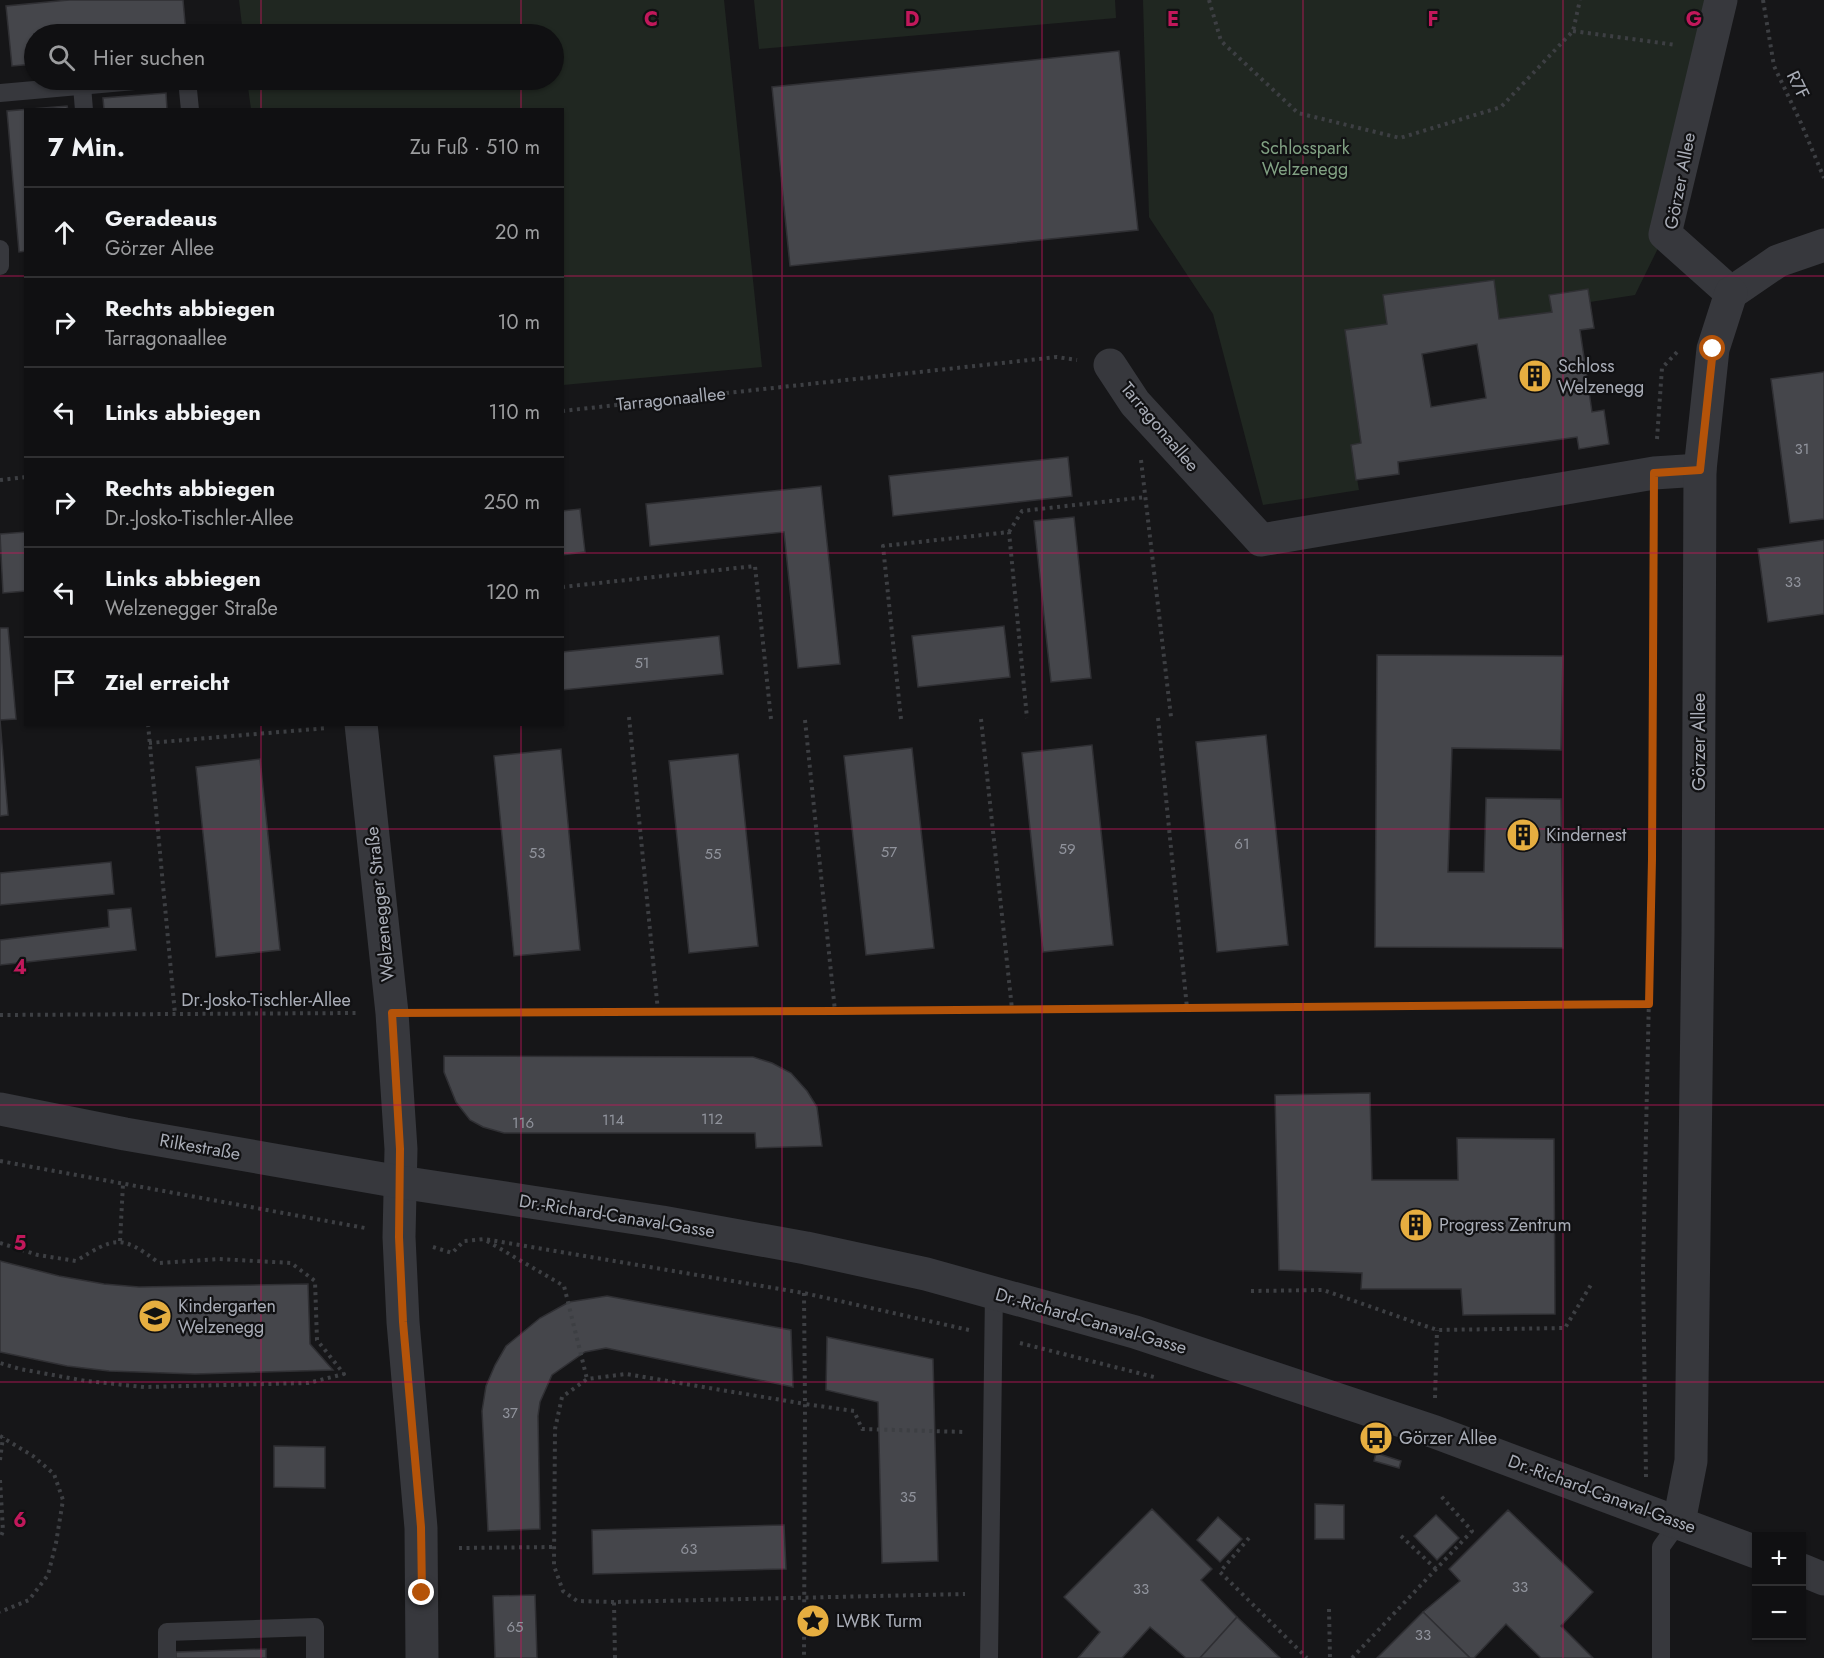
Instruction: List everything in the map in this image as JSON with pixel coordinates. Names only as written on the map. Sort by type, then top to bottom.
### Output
[{"type":"street","name":"Görzer Allee","points":[[1679,1522],[1691,1461],[1698,966],[1700,470],[1713,349],[1731,293],[1665,234],[1721,0]]},
{"type":"street","points":[[1731,293],[1778,261],[1824,244]]},
{"type":"street","name":"Tarragonaallee","points":[[1110,365],[1135,402],[1261,540],[1654,473],[1700,470]]},
{"type":"street","name":"Welzenegger Straße","points":[[361,726],[392,1013],[400,1149],[399,1237],[403,1322],[421,1527],[422,1658]]},
{"type":"street","name":"Rilkestraße","points":[[0,1109],[125,1134],[400,1182]]},
{"type":"street","name":"Dr.-Richard-Canaval-Gasse","points":[[400,1182],[662,1222],[795,1246],[926,1274],[994,1292],[1136,1332],[1435,1432],[1752,1550]]},
{"type":"street","points":[[1806,1572],[1824,1579]]},
{"type":"lane","points":[[0,93],[35,90]]},
{"type":"lane","points":[[82,90],[84,108]]},
{"type":"lane","points":[[188,90],[190,108]]},
{"type":"lane","points":[[0,249],[0,266]]},
{"type":"lane","points":[[989,1658],[994,1292]]},
{"type":"lane","points":[[1661,1658],[1661,1547],[1679,1522]]},
{"type":"lane","points":[[167,1658],[167,1632],[315,1627],[315,1658]]},
{"type":"path","points":[[1209,0],[1221,41],[1298,113],[1400,138],[1500,107],[1573,31],[1580,0]]},
{"type":"path","name":"R7F","points":[[1763,0],[1774,66],[1824,178]]},
{"type":"path","points":[[1573,31],[1709,50]]},
{"type":"path","points":[[1647,1510],[1642,1270],[1652,859],[1654,473],[1662,368],[1678,351]]},
{"type":"path","name":"Tarragonaallee","points":[[564,411],[1058,357],[1110,365]]},
{"type":"path","points":[[1135,402],[1171,717]]},
{"type":"path","points":[[0,480],[24,477]]},
{"type":"path","points":[[1027,718],[1009,532],[1022,511],[1146,497]]},
{"type":"path","points":[[901,719],[883,546],[1009,532]]},
{"type":"path","points":[[564,587],[755,566],[771,719]]},
{"type":"path","points":[[629,717],[658,1011]]},
{"type":"path","points":[[1158,718],[1187,1008]]},
{"type":"path","points":[[981,719],[1012,1009]]},
{"type":"path","points":[[805,720],[835,1011]]},
{"type":"path","points":[[148,726],[175,1014]]},
{"type":"path","points":[[149,743],[349,726]]},
{"type":"path","name":"Dr.-Josko-Tischler-Allee","points":[[0,1015],[1649,1004]]},
{"type":"path","points":[[0,1161],[356,1225],[452,1253],[464,1241],[484,1239],[804,1293],[993,1336],[1167,1380]]},
{"type":"path","points":[[120,1241],[123,1184]]},
{"type":"path","points":[[484,1239],[564,1286],[587,1379]]},
{"type":"path","points":[[0,1243],[38,1255],[76,1261],[98,1247],[120,1241],[137,1246],[159,1263],[219,1259],[291,1263],[315,1281],[317,1340],[344,1374],[308,1383],[144,1387],[86,1381],[0,1363]]},
{"type":"path","points":[[1251,1291],[1323,1290],[1437,1330],[1565,1328],[1592,1283]]},
{"type":"path","points":[[804,1293],[804,1658]]},
{"type":"path","points":[[1435,1432],[1437,1330]]},
{"type":"path","points":[[990,1593],[577,1601],[563,1591],[554,1566],[555,1429],[562,1397],[587,1379],[626,1374],[855,1411],[862,1429],[992,1433]]},
{"type":"path","points":[[0,1460],[1,1437],[33,1456],[54,1474],[63,1500],[48,1575],[29,1600],[0,1612]]},
{"type":"path","points":[[0,1480],[3,1532],[0,1539]]},
{"type":"path","points":[[1352,1658],[1472,1531],[1441,1496]]},
{"type":"path","points":[[1401,1536],[1436,1569]]},
{"type":"path","points":[[1249,1538],[1220,1572],[1307,1658]]},
{"type":"path","points":[[459,1548],[554,1547]]},
{"type":"path","points":[[614,1602],[615,1658]]},
{"type":"path","points":[[1329,1609],[1330,1658]]},
{"type":"green space","points":[[239,0],[724,0],[762,367],[564,385],[564,108],[251,108],[248,90],[564,90],[564,24],[242,24]]},
{"type":"green space","points":[[754,0],[1115,0],[1116,18],[759,49]]},
{"type":"green space","name":"Schlosspark Welzenegg","points":[[1143,0],[1721,0],[1665,234],[1635,295],[1590,302],[1588,289],[1550,295],[1552,312],[1499,319],[1493,280],[1384,295],[1387,324],[1345,330],[1361,443],[1351,445],[1359,490],[1263,505],[1213,314],[1149,217]]},
{"type":"building","points":[[69,0],[183,0],[185,24],[24,24],[24,65],[12,66],[6,6]]},
{"type":"building","points":[[1119,51],[1138,230],[790,266],[772,87]]},
{"type":"building","points":[[166,93],[167,108],[104,108],[103,98]]},
{"type":"building","points":[[67,106],[68,108],[43,108]]},
{"type":"building","points":[[24,110],[24,251],[19,252],[7,111]]},
{"type":"building","name":"Schloss Welzenegg","points":[[1494,280],[1499,319],[1552,312],[1549,295],[1588,289],[1594,328],[1580,330],[1592,412],[1604,410],[1609,444],[1579,449],[1577,437],[1398,462],[1399,474],[1356,480],[1351,445],[1361,443],[1345,330],[1387,324],[1383,295]],"holes":[[[1477,344],[1486,398],[1431,407],[1422,354]]]},
{"type":"building","points":[[1824,372],[1824,519],[1790,523],[1771,379]]},
{"type":"building","points":[[1068,457],[1072,496],[893,516],[889,476]]},
{"type":"building","points":[[821,486],[840,664],[798,668],[784,532],[650,546],[646,504]]},
{"type":"building","points":[[580,509],[585,552],[564,555],[564,511]]},
{"type":"building","points":[[1074,517],[1091,678],[1051,682],[1034,521]]},
{"type":"building","points":[[24,532],[24,591],[3,593],[0,534]]},
{"type":"building","points":[[1824,540],[1824,614],[1768,622],[1758,549]]},
{"type":"building","points":[[1004,626],[1010,677],[918,687],[912,636]]},
{"type":"building","points":[[0,628],[8,628],[16,719],[0,720]]},
{"type":"building","points":[[719,636],[723,674],[564,690],[564,652]]},
{"type":"building","name":"Kindernest","points":[[1377,655],[1563,656],[1561,750],[1452,748],[1448,872],[1484,872],[1486,798],[1561,799],[1563,948],[1375,947]]},
{"type":"building","points":[[0,720],[8,815],[0,816]]},
{"type":"building","points":[[1266,735],[1288,945],[1217,952],[1196,742]]},
{"type":"building","points":[[1092,745],[1113,945],[1043,952],[1022,753]]},
{"type":"building","points":[[912,748],[934,948],[866,955],[844,756]]},
{"type":"building","points":[[561,749],[580,950],[514,956],[494,756]]},
{"type":"building","points":[[738,754],[758,946],[689,953],[669,761]]},
{"type":"building","points":[[260,759],[280,950],[216,957],[196,767]]},
{"type":"building","points":[[111,862],[114,894],[0,905],[0,873]]},
{"type":"building","points":[[131,908],[136,950],[0,965],[0,940],[109,927],[108,910]]},
{"type":"building","points":[[444,1056],[753,1057],[772,1063],[791,1073],[807,1091],[817,1107],[822,1146],[756,1148],[755,1133],[504,1133],[483,1127],[470,1120],[456,1102],[444,1072]]},
{"type":"building","name":"Progress Zentrum","points":[[1370,1093],[1372,1180],[1458,1180],[1457,1138],[1554,1139],[1555,1314],[1463,1315],[1461,1289],[1361,1289],[1362,1273],[1279,1270],[1275,1095]]},
{"type":"building","name":"Kindergarten Welzenegg","points":[[0,1261],[59,1276],[139,1287],[308,1284],[310,1344],[333,1370],[195,1374],[109,1371],[67,1366],[0,1352]]},
{"type":"building","points":[[607,1296],[791,1330],[793,1387],[606,1348],[585,1352],[552,1375],[540,1402],[538,1416],[540,1529],[488,1531],[482,1411],[486,1386],[495,1365],[506,1346],[540,1318],[569,1302]]},
{"type":"building","points":[[827,1337],[933,1359],[938,1561],[882,1563],[878,1402],[826,1390]]},
{"type":"building","points":[[274,1446],[325,1447],[325,1488],[274,1487]]},
{"type":"building","points":[[1376,1453],[1401,1461],[1399,1468],[1374,1461]]},
{"type":"building","points":[[1315,1504],[1344,1505],[1344,1539],[1315,1539]]},
{"type":"building","points":[[1152,1509],[1212,1569],[1201,1580],[1237,1617],[1200,1658],[1186,1658],[1150,1627],[1122,1658],[1078,1658],[1100,1632],[1064,1597]]},
{"type":"building","points":[[1508,1510],[1593,1592],[1561,1626],[1593,1658],[1541,1658],[1506,1624],[1474,1658],[1470,1658],[1423,1612],[1460,1581],[1449,1569]]},
{"type":"building","points":[[1436,1515],[1459,1538],[1437,1560],[1414,1536]]},
{"type":"building","points":[[1218,1517],[1242,1539],[1220,1562],[1197,1540]]},
{"type":"building","points":[[784,1525],[786,1569],[593,1574],[592,1530]]},
{"type":"building","points":[[535,1595],[537,1658],[495,1658],[493,1596]]},
{"type":"building","points":[[1423,1612],[1470,1658],[1377,1658]]},
{"type":"building","points":[[1237,1617],[1280,1658],[1200,1658]]},
{"type":"building","points":[[266,1649],[266,1658],[176,1658],[176,1652]]},
{"type":"place","name":"Schloss Welzenegg","points":[[1535,376]]},
{"type":"place","name":"Kindernest","points":[[1523,835]]},
{"type":"place","name":"Progress Zentrum","points":[[1416,1225]]},
{"type":"place","name":"Kindergarten Welzenegg","points":[[155,1316]]},
{"type":"place","name":"Görzer Allee","points":[[1376,1438]]},
{"type":"place","name":"LWBK Turm","points":[[813,1621]]},
{"type":"route","points":[[422,1593],[421,1527],[403,1322],[399,1237],[400,1149],[392,1013],[1649,1004],[1654,473],[1700,470],[1713,349]]}]
